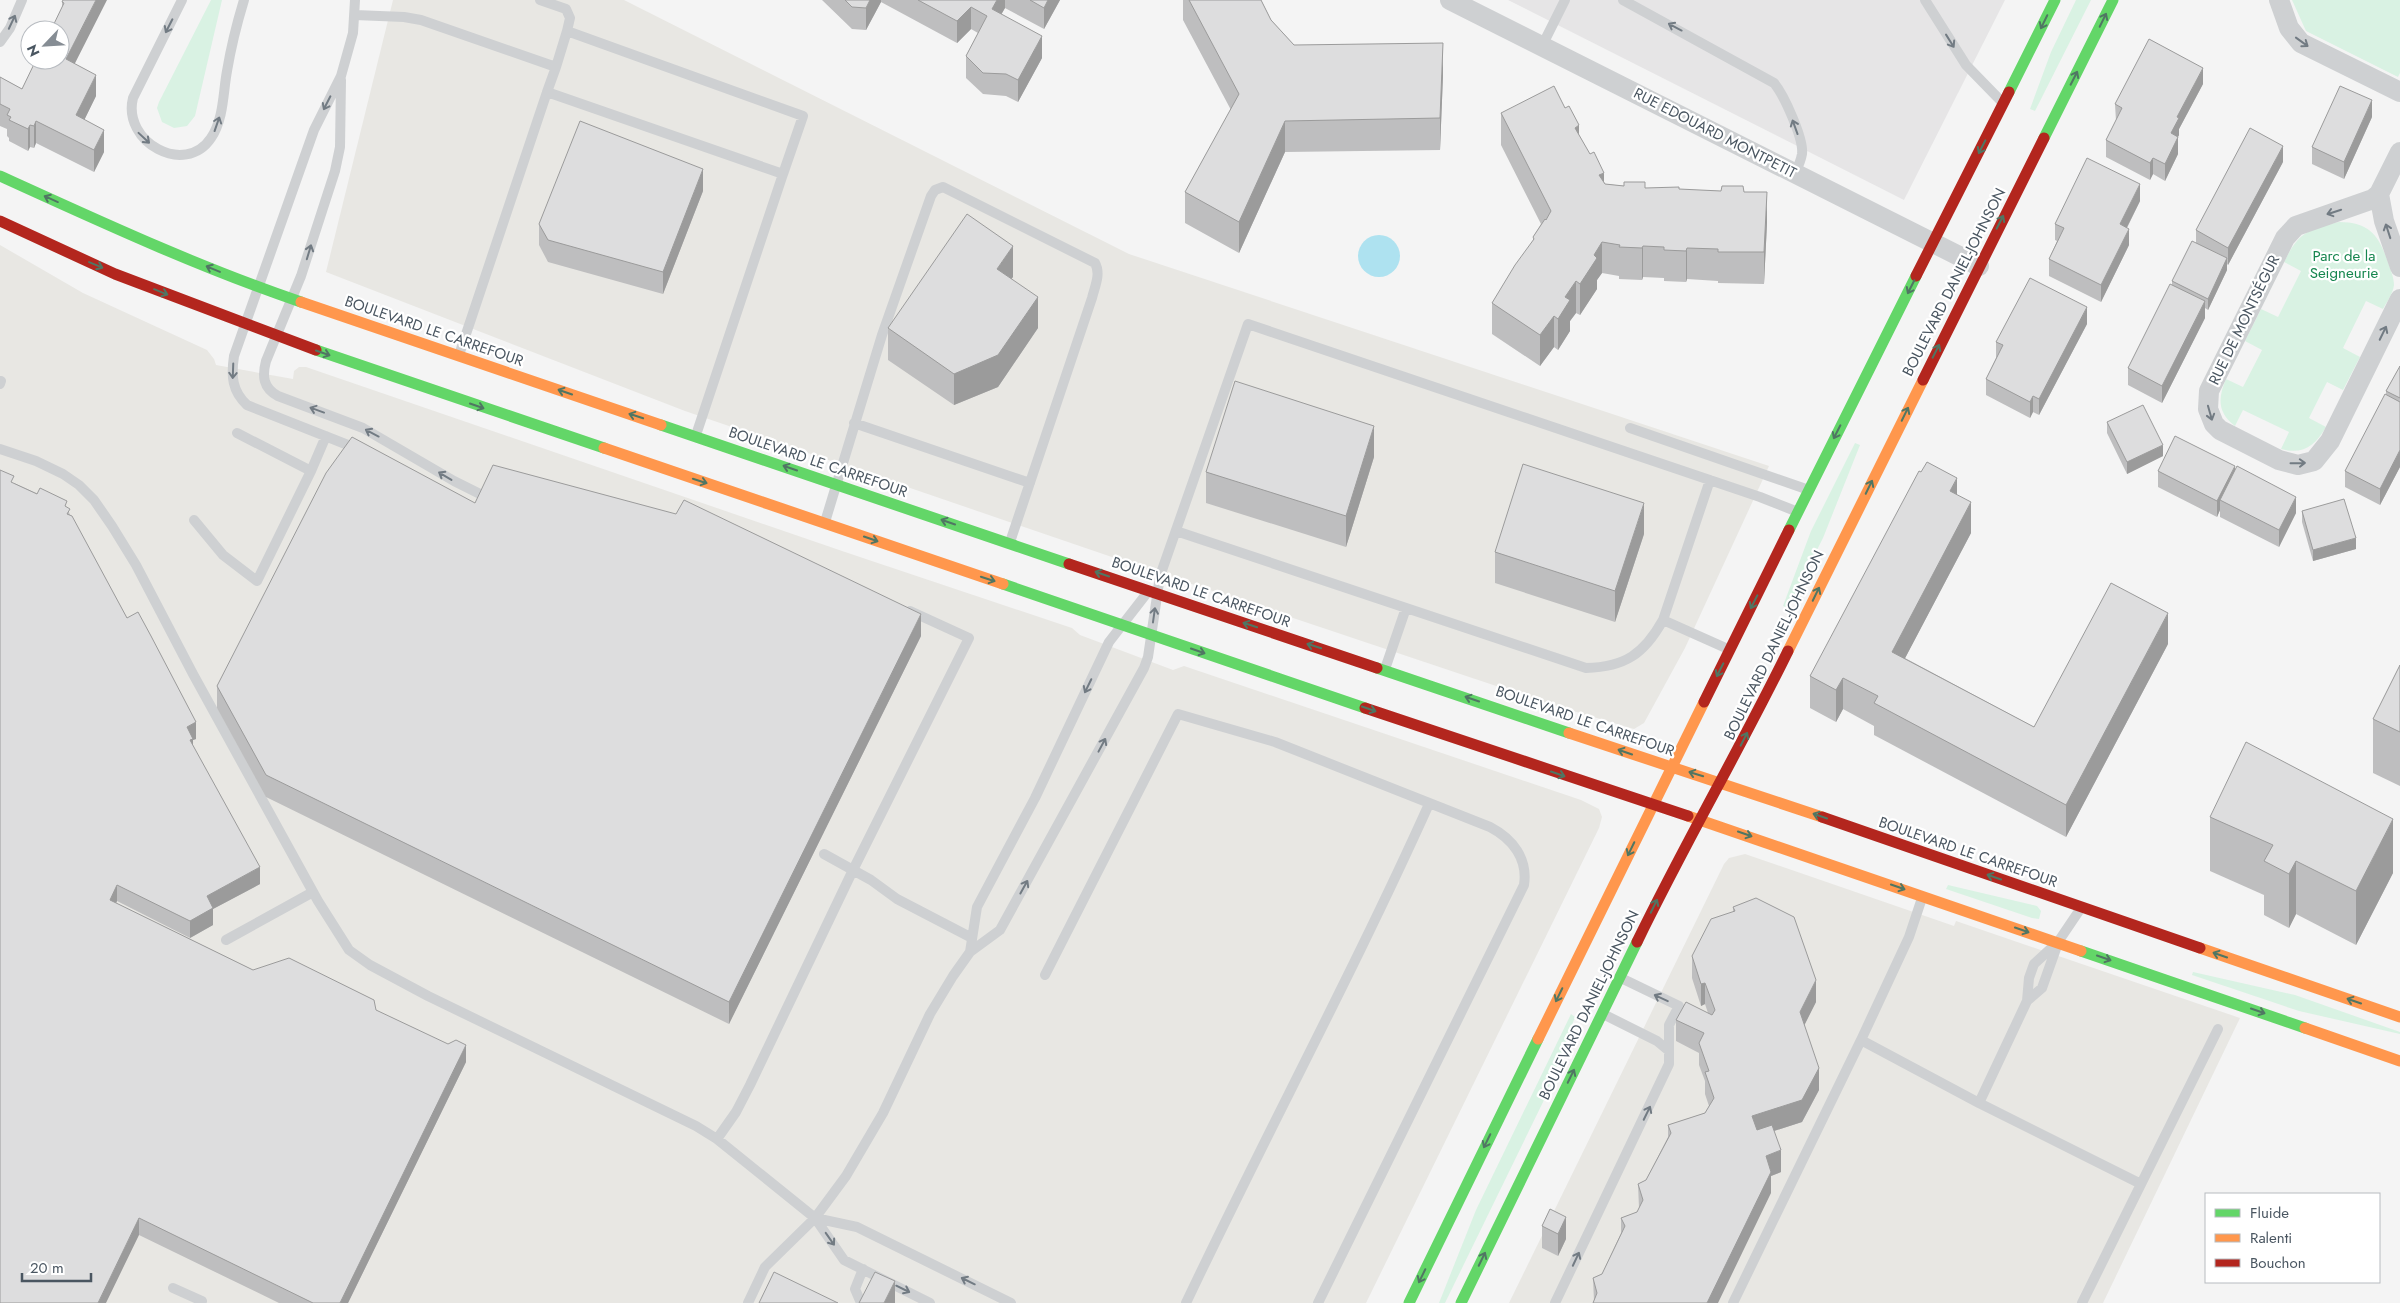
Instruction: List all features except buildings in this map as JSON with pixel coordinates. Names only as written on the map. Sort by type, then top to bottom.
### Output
[{"type":"street","name":"RUE EDOUARD MONTPETIT","points":[[1450,0],[1979,266]]},
{"type":"street","name":"BOULEVARD DANIEL-JOHNSON","points":[[1409,1303],[1798,512],[2055,0]]},
{"type":"street","name":"BOULEVARD DANIEL-JOHNSON","points":[[1461,1303],[1619,977],[1698,820],[1752,724],[2113,0]]},
{"type":"street","points":[[2279,0],[2289,28],[2301,43],[2400,92]]},
{"type":"street","points":[[2400,152],[2379,194],[2384,221],[2400,267]]},
{"type":"street","name":"BOULEVARD LE CARREFOUR","points":[[0,176],[152,244],[258,287],[1152,592],[1720,782],[2400,1017]]},
{"type":"street","name":"RUE DE MONTSÉGUR","points":[[2379,194],[2367,202],[2306,222],[2290,231],[2280,246],[2213,381],[2208,400],[2208,409],[2214,424],[2226,434],[2285,462],[2298,465],[2314,461],[2330,441],[2400,300]]},
{"type":"street","points":[[0,220],[116,274],[246,325],[505,416],[1923,896],[2400,1061]]},
{"type":"lane","points":[[0,42],[10,28],[22,0]]},
{"type":"lane","points":[[182,0],[133,98],[130,109],[135,127],[142,138],[162,150],[184,155],[195,153],[204,148],[219,121],[232,41],[244,0]]},
{"type":"lane","points":[[355,0],[351,43],[341,76],[314,130],[258,287],[233,363],[233,384],[237,394],[247,405],[364,452]]},
{"type":"lane","points":[[458,356],[556,67],[570,18],[566,9],[540,0]]},
{"type":"lane","points":[[1542,46],[1565,0]]},
{"type":"lane","points":[[1623,0],[1774,83],[1785,99],[1801,144],[1802,153],[1795,173]]},
{"type":"lane","points":[[1925,0],[1966,65],[2003,104]]},
{"type":"lane","points":[[355,15],[404,17],[421,20],[556,67]]},
{"type":"lane","points":[[567,31],[803,116],[696,436]]},
{"type":"lane","points":[[341,76],[340,147],[336,171],[293,298],[264,370],[265,383],[272,393],[363,428],[454,482],[488,498]]},
{"type":"lane","points":[[547,92],[783,174]]},
{"type":"lane","points":[[825,523],[882,335],[931,196],[935,190],[942,187],[1095,263],[1098,268],[1092,298],[1010,543]]},
{"type":"lane","points":[[970,952],[978,907],[1035,798],[1110,642],[1152,592],[1160,576],[1248,324],[1710,480],[1798,512]]},
{"type":"lane","points":[[854,423],[1030,483]]},
{"type":"lane","points":[[1630,428],[1809,490]]},
{"type":"lane","points":[[237,433],[311,471]]},
{"type":"lane","points":[[194,520],[223,554],[257,581],[326,436]]},
{"type":"lane","points":[[0,449],[36,460],[63,474],[79,485],[94,500],[136,564],[193,674],[313,892],[343,943],[357,957],[428,996],[684,1119],[717,1139],[815,1218],[844,1260],[930,1303]]},
{"type":"lane","points":[[1176,531],[1586,668],[1617,664],[1632,657],[1652,640],[1663,620],[1710,480]]},
{"type":"lane","points":[[748,1303],[768,1263],[815,1218],[838,1188],[874,1128],[930,1014],[970,952],[1000,930],[1144,668],[1148,657],[1151,636],[1152,592]]},
{"type":"lane","points":[[717,1139],[736,1112],[750,1085],[853,870],[969,638],[899,606]]},
{"type":"lane","points":[[1385,670],[1406,608]]},
{"type":"lane","points":[[1663,620],[1730,650]]},
{"type":"lane","points":[[1045,975],[1178,714],[1275,742],[1504,834],[1512,842],[1523,862],[1526,874],[1524,885],[1318,1303]]},
{"type":"lane","points":[[1186,1303],[1287,1093],[1398,873],[1429,804]]},
{"type":"lane","points":[[824,854],[853,870],[897,899],[972,938]]},
{"type":"lane","points":[[226,940],[313,892]]},
{"type":"lane","points":[[1733,1303],[1861,1040],[1909,936],[1923,896]]},
{"type":"lane","points":[[1980,1103],[2027,1001],[2029,978],[2034,964],[2058,942],[2082,908]]},
{"type":"lane","points":[[2027,1001],[2042,988],[2058,942]]},
{"type":"lane","points":[[1555,1303],[1666,1073],[1670,1051],[1669,1025],[1679,1006],[1619,977]]},
{"type":"lane","points":[[1602,1014],[1657,1042],[1670,1051]]},
{"type":"lane","points":[[2082,1303],[2218,1029]]},
{"type":"lane","points":[[1861,1040],[1980,1103],[2141,1184]]},
{"type":"lane","points":[[815,1218],[857,1227],[1011,1303]]},
{"type":"lane","points":[[860,1303],[855,1289],[862,1270]]},
{"type":"lane","points":[[173,1288],[201,1302]]},
{"type":"shaded area","points":[[393,0],[624,0],[1129,254],[1769,466],[1685,648],[1644,723],[1634,729],[1553,705],[1144,568],[685,411],[326,272]]},
{"type":"shaded area","points":[[1508,0],[2005,0],[1904,200]]},
{"type":"shaded area","points":[[0,245],[83,293],[207,350],[216,365],[293,379],[294,371],[299,367],[306,367],[1072,628],[1080,635],[1173,670],[1184,666],[1581,800],[1599,809],[1602,817],[1599,828],[1366,1303],[0,1303]]},
{"type":"shaded area","points":[[1745,854],[1954,926],[1956,921],[2240,1018],[2103,1303],[1509,1303],[1724,864],[1729,858]]},
{"type":"green space","points":[[211,0],[222,0],[195,116],[187,126],[174,128],[162,122],[157,108]]},
{"type":"green space","points":[[2076,0],[2091,0],[2035,111],[2030,109],[2051,52]]},
{"type":"green space","points":[[2292,0],[2400,0],[2400,73],[2398,77],[2306,31]]},
{"type":"green space","name":"Parc de la Seigneurie","points":[[2339,222],[2358,225],[2372,232],[2385,253],[2394,285],[2383,309],[2366,301],[2343,348],[2360,357],[2343,390],[2327,382],[2309,418],[2326,427],[2322,434],[2308,447],[2302,450],[2289,451],[2281,449],[2289,432],[2243,410],[2235,426],[2229,421],[2222,410],[2222,392],[2226,379],[2243,387],[2262,350],[2245,341],[2261,309],[2278,317],[2301,271],[2284,262],[2294,244],[2311,230]]},
{"type":"green space","points":[[1855,443],[1860,445],[1823,538],[1788,608],[1783,606],[1811,531]]},
{"type":"green space","points":[[1948,885],[2037,906],[2041,911],[2039,919],[1946,889]]},
{"type":"green space","points":[[2193,972],[2295,995],[2400,1032],[2400,1034],[2299,1011],[2192,975]]},
{"type":"green space","points":[[1571,1014],[1575,1017],[1544,1100],[1445,1303],[1439,1303],[1476,1210]]},
{"type":"water","points":[[1383,235],[1391,238],[1397,244],[1400,256],[1397,268],[1391,274],[1375,277],[1367,274],[1361,268],[1358,252],[1361,244],[1367,238]]},
{"type":"traffic: fast","points":[[2009,92],[2055,0]]},
{"type":"traffic: fast","points":[[2044,138],[2113,0]]},
{"type":"traffic: fast","points":[[0,176],[187,259],[301,302]]},
{"type":"traffic: fast","points":[[1789,530],[1916,276]]},
{"type":"traffic: fast","points":[[316,350],[604,448]]},
{"type":"traffic: fast","points":[[661,425],[1069,564]]},
{"type":"traffic: fast","points":[[1003,584],[1365,708]]},
{"type":"traffic: fast","points":[[1377,668],[1569,733]]},
{"type":"traffic: fast","points":[[1461,1303],[1637,942]]},
{"type":"traffic: fast","points":[[2081,951],[2305,1028]]},
{"type":"traffic: fast","points":[[1409,1303],[1538,1039]]},
{"type":"traffic: slow","points":[[301,302],[661,425]]},
{"type":"traffic: slow","points":[[1788,651],[1923,380]]},
{"type":"traffic: slow","points":[[604,448],[1003,584]]},
{"type":"traffic: slow","points":[[1538,1039],[1704,702]]},
{"type":"traffic: slow","points":[[1569,733],[1822,817]]},
{"type":"traffic: slow","points":[[1688,816],[2081,951]]},
{"type":"traffic: slow","points":[[2200,948],[2400,1017]]},
{"type":"traffic: slow","points":[[2305,1028],[2400,1061]]},
{"type":"traffic: jam","points":[[1916,276],[2009,92]]},
{"type":"traffic: jam","points":[[1923,380],[2044,138]]},
{"type":"traffic: jam","points":[[0,221],[115,274],[316,350]]},
{"type":"traffic: jam","points":[[1704,702],[1789,530]]},
{"type":"traffic: jam","points":[[1069,564],[1377,668]]},
{"type":"traffic: jam","points":[[1637,942],[1788,651]]},
{"type":"traffic: jam","points":[[1365,708],[1688,816]]},
{"type":"traffic: jam","points":[[1822,817],[2200,948]]}]
